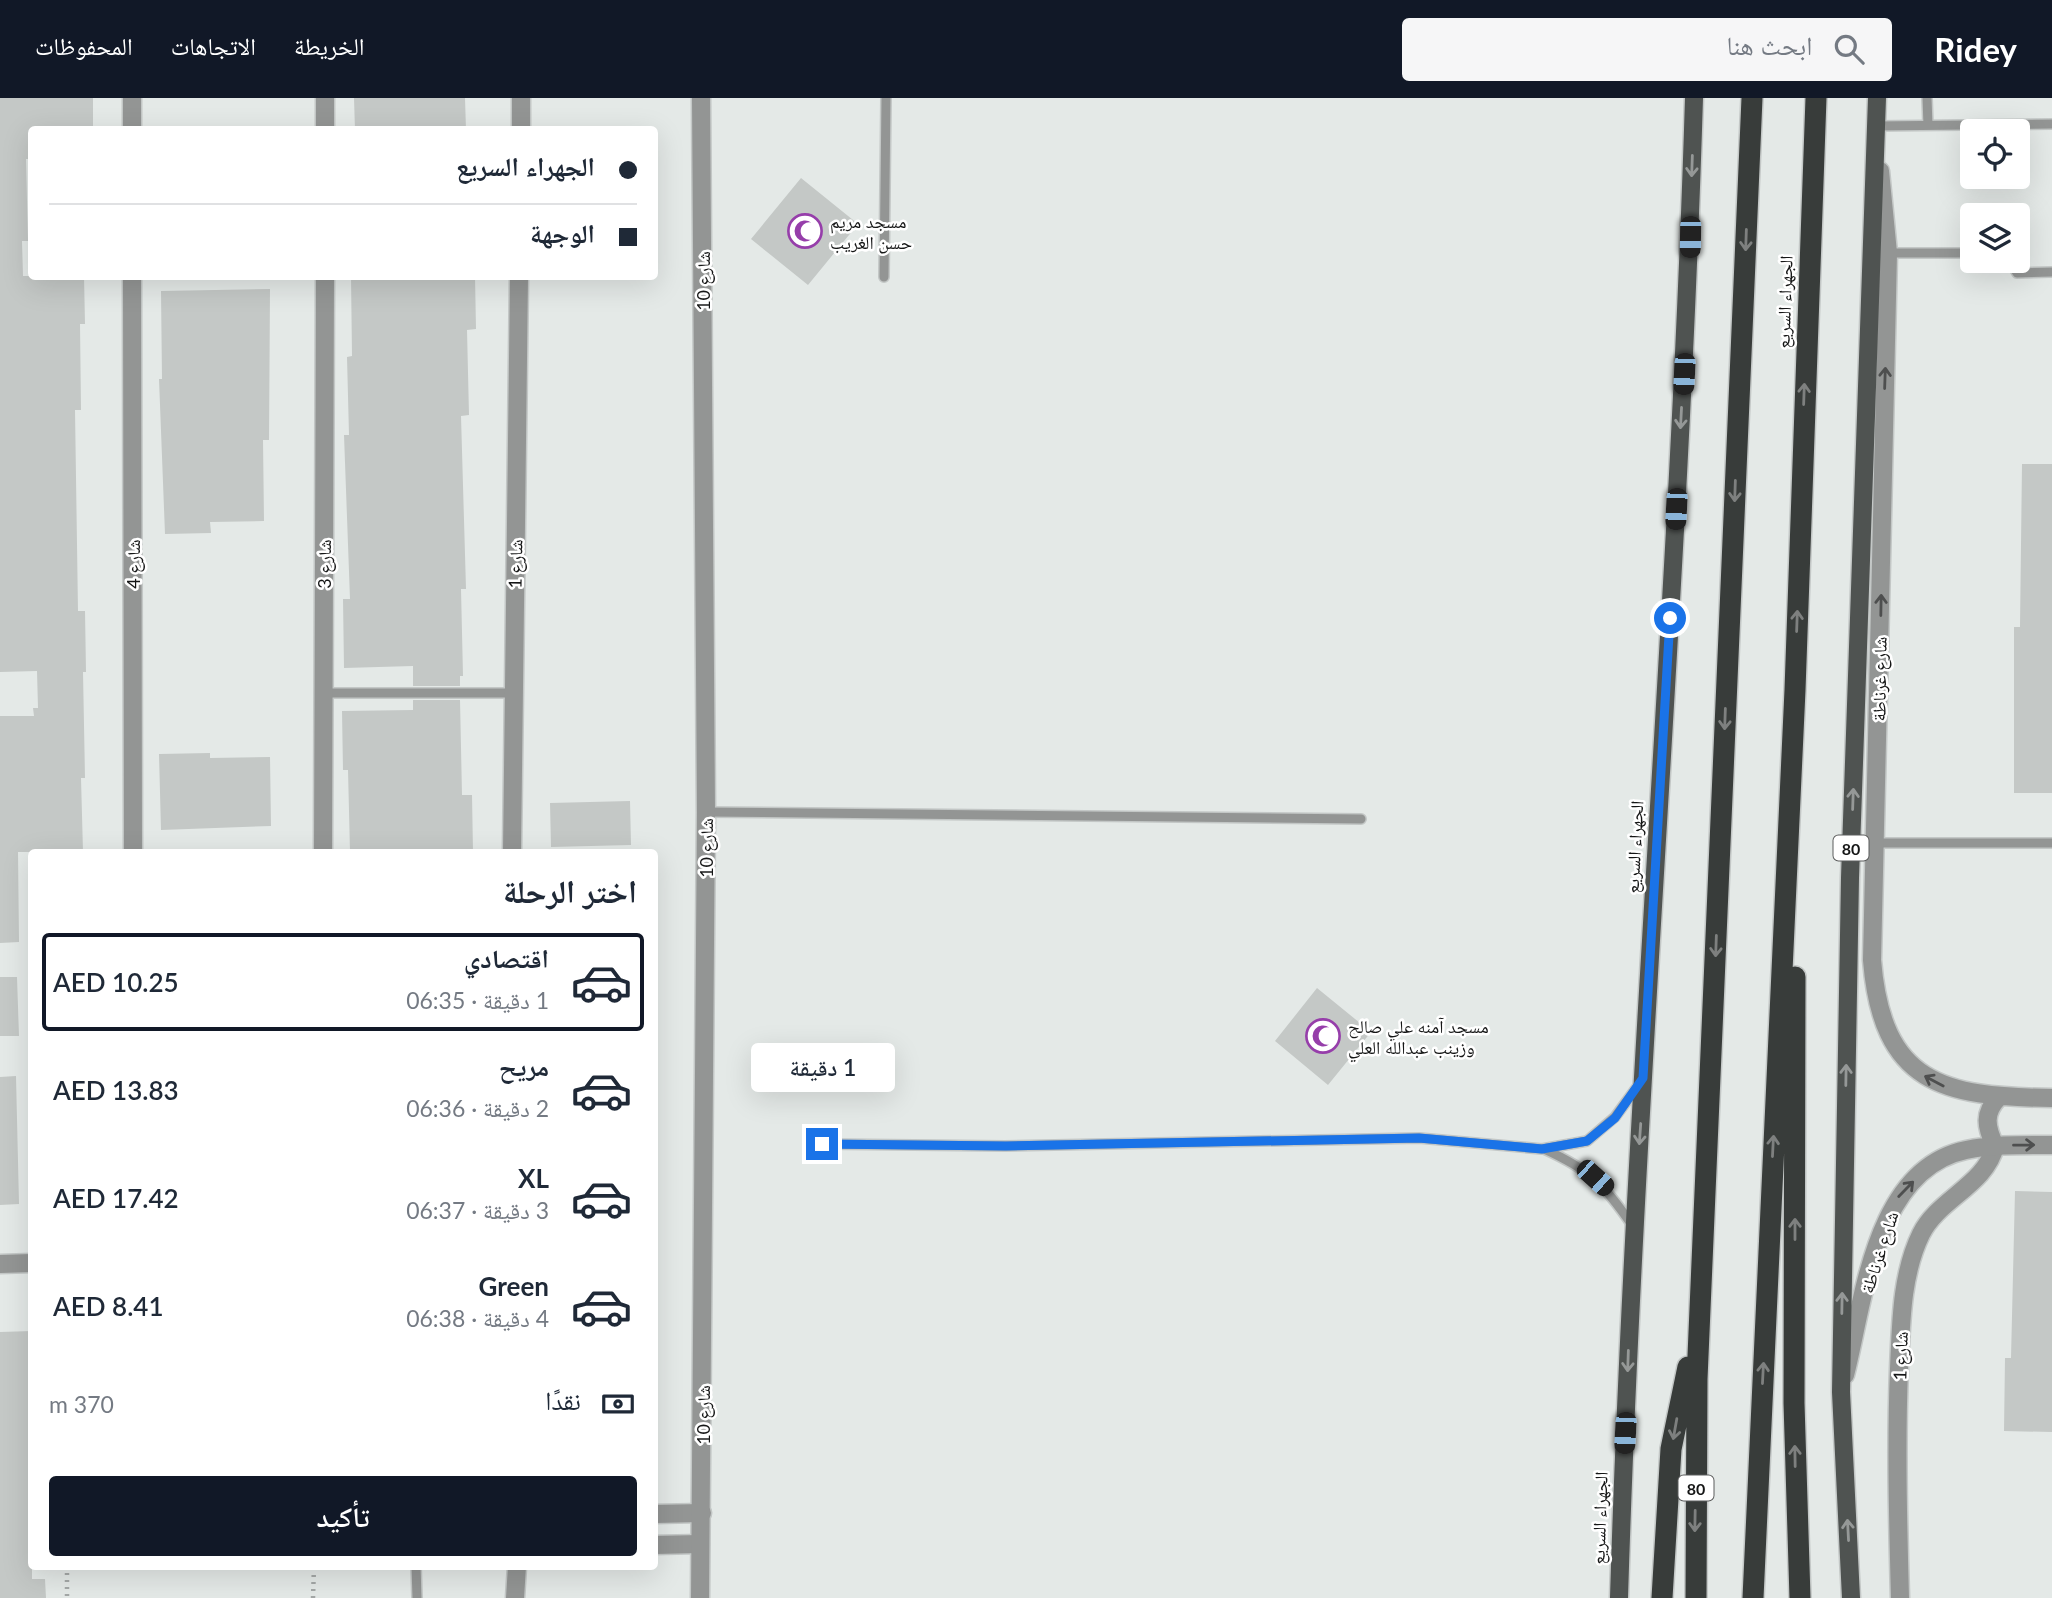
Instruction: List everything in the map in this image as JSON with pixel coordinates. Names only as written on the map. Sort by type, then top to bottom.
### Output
[{"type":"highway","name":"80","points":[[1696,1598],[1700,1314],[1752,98]]},
{"type":"highway","name":"الجهراء السريع","points":[[1753,1598],[1795,690],[1816,98]]},
{"type":"highway","points":[[1812,183],[1829,98]]},
{"type":"highway","points":[[1795,690],[1794,1403],[1800,1598]]},
{"type":"highway","points":[[1662,1598],[1671,1449],[1700,1314]]},
{"type":"main road","name":"الجهراء السريع","points":[[1619,1598],[1633,1227],[1688,293],[1694,98]]},
{"type":"main road","name":"80","points":[[1851,1598],[1841,1392],[1850,878],[1877,98]]},
{"type":"street","points":[[132,98],[132,126]]},
{"type":"street","points":[[326,98],[326,126]]},
{"type":"street","points":[[521,98],[521,126]]},
{"type":"street","name":"شارع 10","points":[[700,1598],[706,812],[701,98]]},
{"type":"street","name":"شارع غرناطة","points":[[1876,131],[1888,253],[1872,960],[1875,992],[1884,1018],[1908,1062],[1923,1075],[1965,1093],[2052,1098]]},
{"type":"street","name":"شارع 4","points":[[132,280],[133,849]]},
{"type":"street","name":"شارع 3","points":[[323,849],[325,280]]},
{"type":"street","name":"شارع 1","points":[[512,849],[519,280]]},
{"type":"street","points":[[1996,1146],[1987,1127],[1987,1117],[1991,1106],[1999,1097]]},
{"type":"street","name":"شارع غرناطة","points":[[1841,1392],[1873,1260],[1900,1192],[1926,1170],[1952,1154],[1996,1146],[2052,1145]]},
{"type":"street","name":"شارع 1","points":[[1900,1598],[1898,1399],[1901,1314],[1910,1268],[1922,1232],[1948,1202],[1985,1168],[1996,1146]]},
{"type":"street","points":[[0,1264],[28,1263]]},
{"type":"street","points":[[658,1514],[702,1513]]},
{"type":"street","points":[[658,1545],[700,1544]]},
{"type":"street","points":[[515,1598],[517,1570]]},
{"type":"lane","points":[[884,277],[886,98]]},
{"type":"lane","points":[[1927,98],[1928,125]]},
{"type":"lane","points":[[1876,131],[1928,125],[2052,124]]},
{"type":"lane","points":[[1888,253],[1960,254]]},
{"type":"lane","points":[[2030,273],[2052,272]]},
{"type":"lane","points":[[324,693],[514,693]]},
{"type":"lane","points":[[706,812],[1361,819]]},
{"type":"lane","points":[[1875,843],[2052,843]]},
{"type":"lane","points":[[822,1144],[1006,1146],[1419,1138],[1542,1149],[1587,1141],[1615,1118],[1643,1078]]},
{"type":"lane","points":[[1542,1149],[1582,1166],[1608,1190],[1633,1227]]},
{"type":"lane","points":[[416,1570],[416,1598]]},
{"type":"path","points":[[67,1570],[67,1598]]},
{"type":"path","points":[[313,1598],[314,1570]]},
{"type":"building","points":[[0,98],[93,98],[93,126],[28,126],[28,241],[22,241],[23,276],[28,276],[28,280],[84,280],[85,324],[80,324],[81,410],[75,410],[78,611],[85,611],[85,778],[81,778],[83,849],[28,849],[28,852],[18,852],[19,942],[0,943],[0,716],[34,716],[33,708],[38,708],[37,671],[0,672]]},
{"type":"building","points":[[354,98],[465,98],[466,126],[355,126]]},
{"type":"building","name":"مسجد مريم حسن الغريب","points":[[801,178],[858,224],[808,285],[751,239]]},
{"type":"building","points":[[351,280],[475,280],[476,329],[467,330],[469,415],[461,416],[466,589],[461,589],[463,676],[460,676],[460,686],[413,686],[413,666],[344,668],[343,599],[350,599],[344,435],[349,435],[347,357],[352,356]]},
{"type":"building","points":[[270,289],[269,440],[263,440],[264,521],[210,522],[211,533],[165,534],[159,379],[162,379],[161,291]]},
{"type":"building","points":[[2022,464],[2052,464],[2052,793],[2014,793],[2014,627],[2020,627]]},
{"type":"building","points":[[413,700],[460,700],[462,795],[472,795],[473,849],[350,849],[348,770],[343,770],[342,711],[413,710]]},
{"type":"building","points":[[210,753],[210,758],[270,757],[271,826],[161,830],[159,754]]},
{"type":"building","points":[[630,801],[631,845],[551,847],[550,803]]},
{"type":"building","points":[[0,977],[17,977],[19,1036],[0,1036]]},
{"type":"building","name":"مسجد آمنه علي صالح وزينب عبدالله العلي","points":[[1317,988],[1371,1032],[1328,1085],[1275,1041]]},
{"type":"building","points":[[16,1076],[19,1204],[0,1205],[0,1077]]},
{"type":"building","points":[[2015,1191],[2052,1192],[2052,1432],[2004,1431],[2005,1358],[2011,1358]]},
{"type":"building","points":[[28,1331],[28,1570],[32,1570],[32,1579],[45,1579],[46,1598],[0,1598],[0,1332]]},
{"type":"place","name":"مسجد مريم حسن الغريب","points":[[805,231]]},
{"type":"place","name":"مسجد آمنه علي صالح وزينب عبدالله العلي","points":[[1323,1036]]},
{"type":"route","points":[[822,1144],[1006,1146],[1419,1138],[1542,1149],[1587,1141],[1615,1118],[1643,1078],[1670,618]]}]
